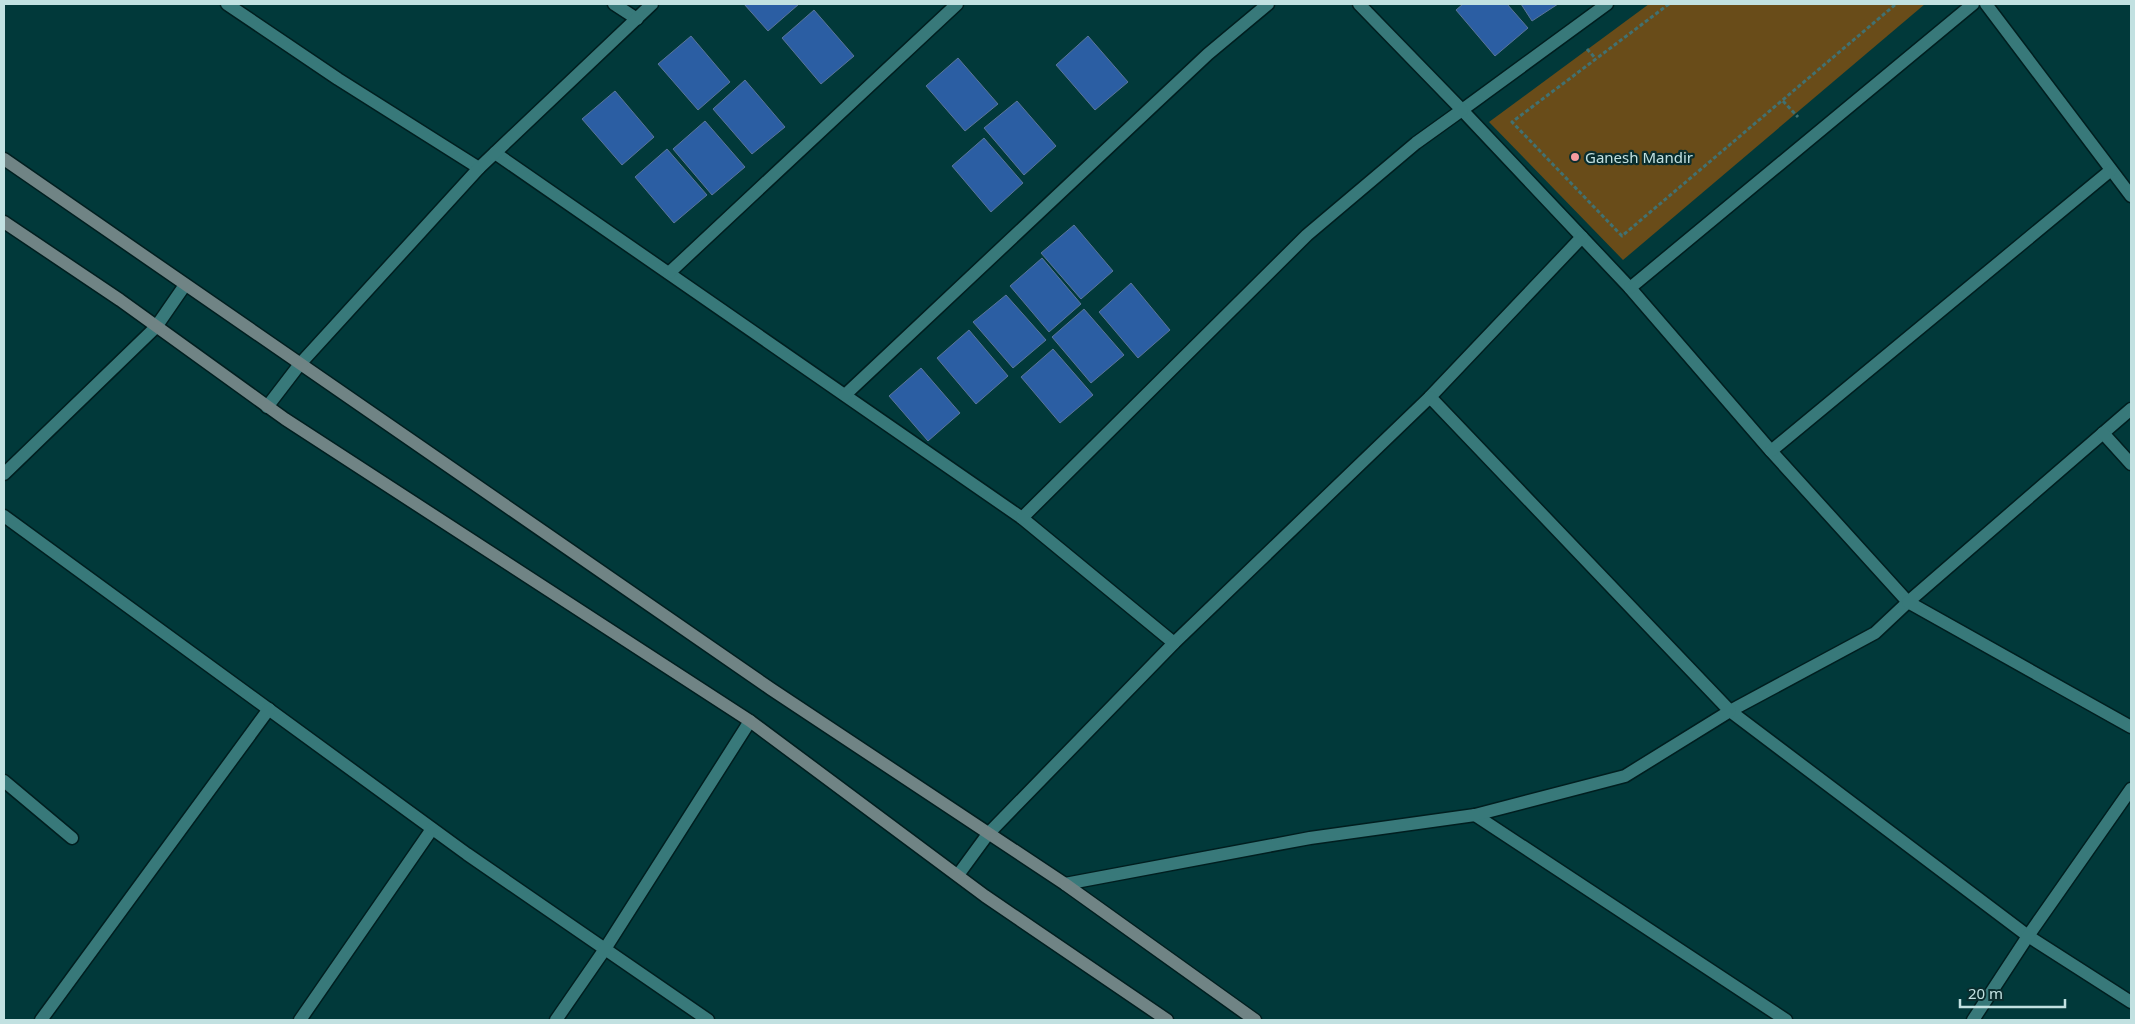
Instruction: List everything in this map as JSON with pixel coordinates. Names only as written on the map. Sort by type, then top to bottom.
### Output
[{"type":"main road","points":[[4,159],[185,286],[771,689],[1066,884],[1255,1020]]},
{"type":"main road","points":[[4,222],[268,407],[510,567],[750,721],[985,896],[1167,1020]]},
{"type":"street","points":[[228,4],[338,79],[479,168]]},
{"type":"street","points":[[614,4],[637,19]]},
{"type":"street","points":[[268,407],[300,364],[479,168],[652,4]]},
{"type":"street","points":[[669,274],[957,4]]},
{"type":"street","points":[[845,395],[1208,54],[1268,4]]},
{"type":"street","points":[[1359,4],[1630,288],[1771,451],[1908,602],[2131,727]]},
{"type":"street","points":[[1022,518],[1307,235],[1416,143],[1607,4]]},
{"type":"street","points":[[1630,288],[1973,4]]},
{"type":"street","points":[[1986,4],[2131,196]]},
{"type":"street","points":[[495,153],[1022,518],[1174,643]]},
{"type":"street","points":[[1771,451],[2111,170]]},
{"type":"street","points":[[958,875],[988,834],[1174,643],[1430,397],[1582,237]]},
{"type":"street","points":[[4,474],[156,327],[185,286]]},
{"type":"street","points":[[1430,397],[1730,711],[2028,936],[2131,1002]]},
{"type":"street","points":[[1066,884],[1310,838],[1475,815],[1625,776],[1730,711],[1875,633],[1908,602],[2131,409]]},
{"type":"street","points":[[2103,433],[2131,464]]},
{"type":"street","points":[[4,516],[432,829],[708,1020]]},
{"type":"street","points":[[41,1020],[269,709]]},
{"type":"street","points":[[556,1020],[605,949],[750,721]]},
{"type":"street","points":[[4,781],[72,838]]},
{"type":"street","points":[[1973,1020],[2028,936],[2131,789]]},
{"type":"street","points":[[1475,815],[1786,1020]]},
{"type":"street","points":[[300,1020],[432,829]]},
{"type":"path","points":[[1669,4],[1512,122],[1622,236],[1896,4]]},
{"type":"shaded area","points":[[1649,4],[1925,4],[1623,260],[1489,122]]},
{"type":"building","points":[[744,4],[799,4],[768,31]]},
{"type":"building","points":[[1463,4],[1507,4],[1528,28],[1495,56],[1456,10]]},
{"type":"building","points":[[1521,4],[1558,4],[1532,21]]},
{"type":"building","points":[[814,10],[854,56],[821,84],[782,38]]},
{"type":"building","points":[[691,36],[730,82],[698,110],[658,64]]},
{"type":"building","points":[[1088,36],[1128,82],[1095,110],[1056,65]]},
{"type":"building","points":[[958,58],[998,104],[965,131],[926,86]]},
{"type":"building","points":[[745,80],[785,127],[752,154],[713,109]]},
{"type":"building","points":[[615,91],[654,137],[622,165],[582,119]]},
{"type":"building","points":[[1017,101],[1056,146],[1024,175],[984,128]]},
{"type":"building","points":[[705,121],[745,167],[712,195],[673,149]]},
{"type":"building","points":[[984,138],[1023,183],[991,212],[952,166]]},
{"type":"building","points":[[667,149],[707,195],[674,223],[635,177]]},
{"type":"building","points":[[1074,225],[1113,271],[1081,299],[1041,253]]},
{"type":"building","points":[[1042,258],[1081,304],[1049,332],[1010,286]]},
{"type":"building","points":[[1131,283],[1170,330],[1138,358],[1099,312]]},
{"type":"building","points":[[1006,295],[1046,340],[1013,368],[973,322]]},
{"type":"building","points":[[1084,309],[1124,355],[1091,383],[1052,337]]},
{"type":"building","points":[[969,330],[1008,376],[976,404],[937,358]]},
{"type":"building","points":[[1053,349],[1093,395],[1060,423],[1021,377]]},
{"type":"building","points":[[921,368],[960,413],[928,441],[889,396]]},
{"type":"place","name":"Ganesh Mandir","points":[[1575,157]]}]
